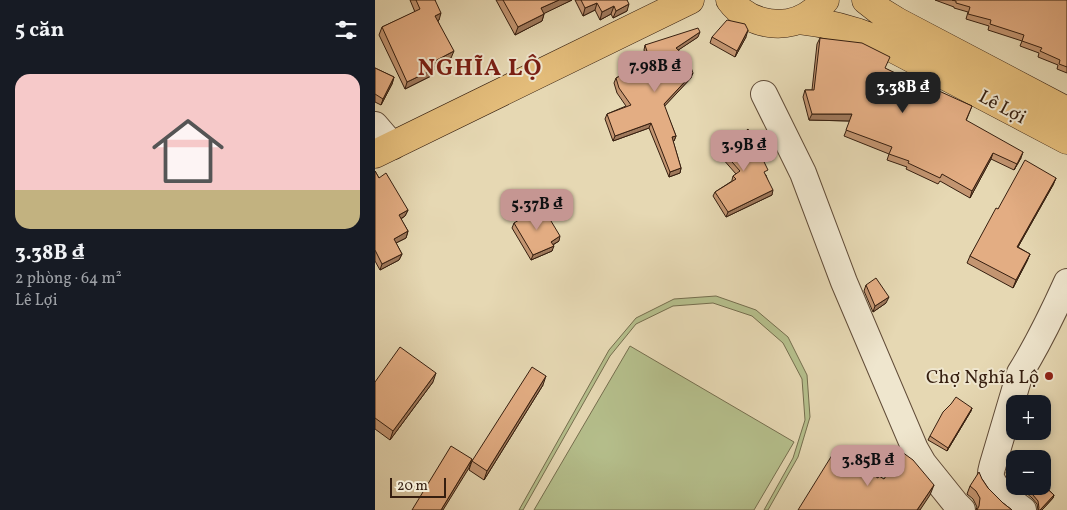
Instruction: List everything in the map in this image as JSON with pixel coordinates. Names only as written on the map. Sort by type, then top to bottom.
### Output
[{"type":"main road","points":[[384,150],[690,0]]},
{"type":"main road","points":[[730,0],[740,10],[758,21],[779,24],[799,20],[814,12],[825,0]]},
{"type":"main road","name":"Lê Lợi","points":[[866,0],[898,22],[1067,111]]},
{"type":"main road","name":"Lê Lợi","points":[[799,20],[837,26],[857,31],[875,39],[1067,140]]},
{"type":"street","points":[[764,94],[803,173],[845,282],[915,449],[923,463],[957,508]]},
{"type":"street","points":[[375,125],[384,150]]},
{"type":"street","points":[[1023,510],[1005,496],[995,485],[991,476],[993,464],[1020,373],[1028,361],[1067,282]]},
{"type":"green space","points":[[716,296],[756,310],[788,337],[807,375],[810,417],[798,457],[768,510],[764,510],[793,458],[805,420],[802,379],[783,343],[752,316],[713,303],[673,306],[636,324],[610,356],[523,510],[519,510],[609,350],[636,318],[674,299]]},
{"type":"green space","points":[[630,346],[794,442],[754,510],[534,510]]},
{"type":"building","points":[[416,0],[435,0],[441,13],[435,16],[454,51],[431,63],[434,69],[407,82],[382,27],[420,9]]},
{"type":"building","points":[[503,0],[559,0],[541,8],[544,14],[518,27]]},
{"type":"building","points":[[581,0],[627,0],[629,4],[616,11],[614,6],[602,12],[597,3],[585,8]]},
{"type":"building","points":[[952,0],[1067,0],[1067,67],[1059,64],[1060,60],[1040,51],[1042,48],[1022,41],[1024,35],[990,24],[991,20],[968,14],[970,7]]},
{"type":"building","points":[[727,20],[745,24],[748,30],[737,51],[712,37]]},
{"type":"building","points":[[698,28],[700,32],[676,48],[688,59],[693,73],[664,104],[676,136],[672,137],[681,168],[670,172],[651,123],[615,136],[607,114],[631,105],[619,88],[616,78],[650,61],[645,45]]},
{"type":"building","points":[[820,38],[862,43],[890,57],[885,68],[972,106],[966,120],[1023,152],[1017,164],[993,153],[972,191],[942,174],[940,178],[908,163],[909,161],[889,154],[892,147],[846,130],[852,114],[812,114],[805,90],[814,90]]},
{"type":"building","points":[[375,68],[394,77],[383,99],[375,94]]},
{"type":"building","points":[[748,129],[768,170],[764,172],[773,190],[728,212],[715,192],[736,179],[733,176],[740,171],[717,145],[731,132],[737,139]]},
{"type":"building","points":[[1025,160],[1056,178],[1017,247],[1030,254],[1016,280],[970,256]]},
{"type":"building","points":[[375,171],[379,178],[386,173],[408,210],[399,215],[408,231],[394,239],[402,254],[382,264],[375,250]]},
{"type":"building","points":[[542,206],[560,236],[551,242],[554,246],[533,255],[514,223]]},
{"type":"building","points":[[876,278],[889,297],[875,306],[866,285]]},
{"type":"building","points":[[400,347],[436,373],[393,431],[375,418],[375,382]]},
{"type":"building","points":[[532,367],[546,376],[487,471],[472,461]]},
{"type":"building","points":[[956,397],[972,408],[948,448],[930,436],[943,412]]},
{"type":"building","points":[[451,446],[472,459],[441,510],[412,510]]},
{"type":"building","points":[[834,452],[878,478],[879,476],[884,479],[902,452],[913,460],[934,485],[917,510],[798,510]]},
{"type":"building","points":[[979,472],[988,488],[1012,510],[977,510],[980,498],[970,486]]},
{"type":"building","points":[[1051,492],[1054,495],[1040,510],[1038,510],[1038,501],[1033,495],[1051,495]]},
{"type":"place","name":"Chợ Nghĩa Lộ","points":[[1049,376]]},
{"type":"district","name":"NGHĨA LỘ","points":[[480,67]]}]
